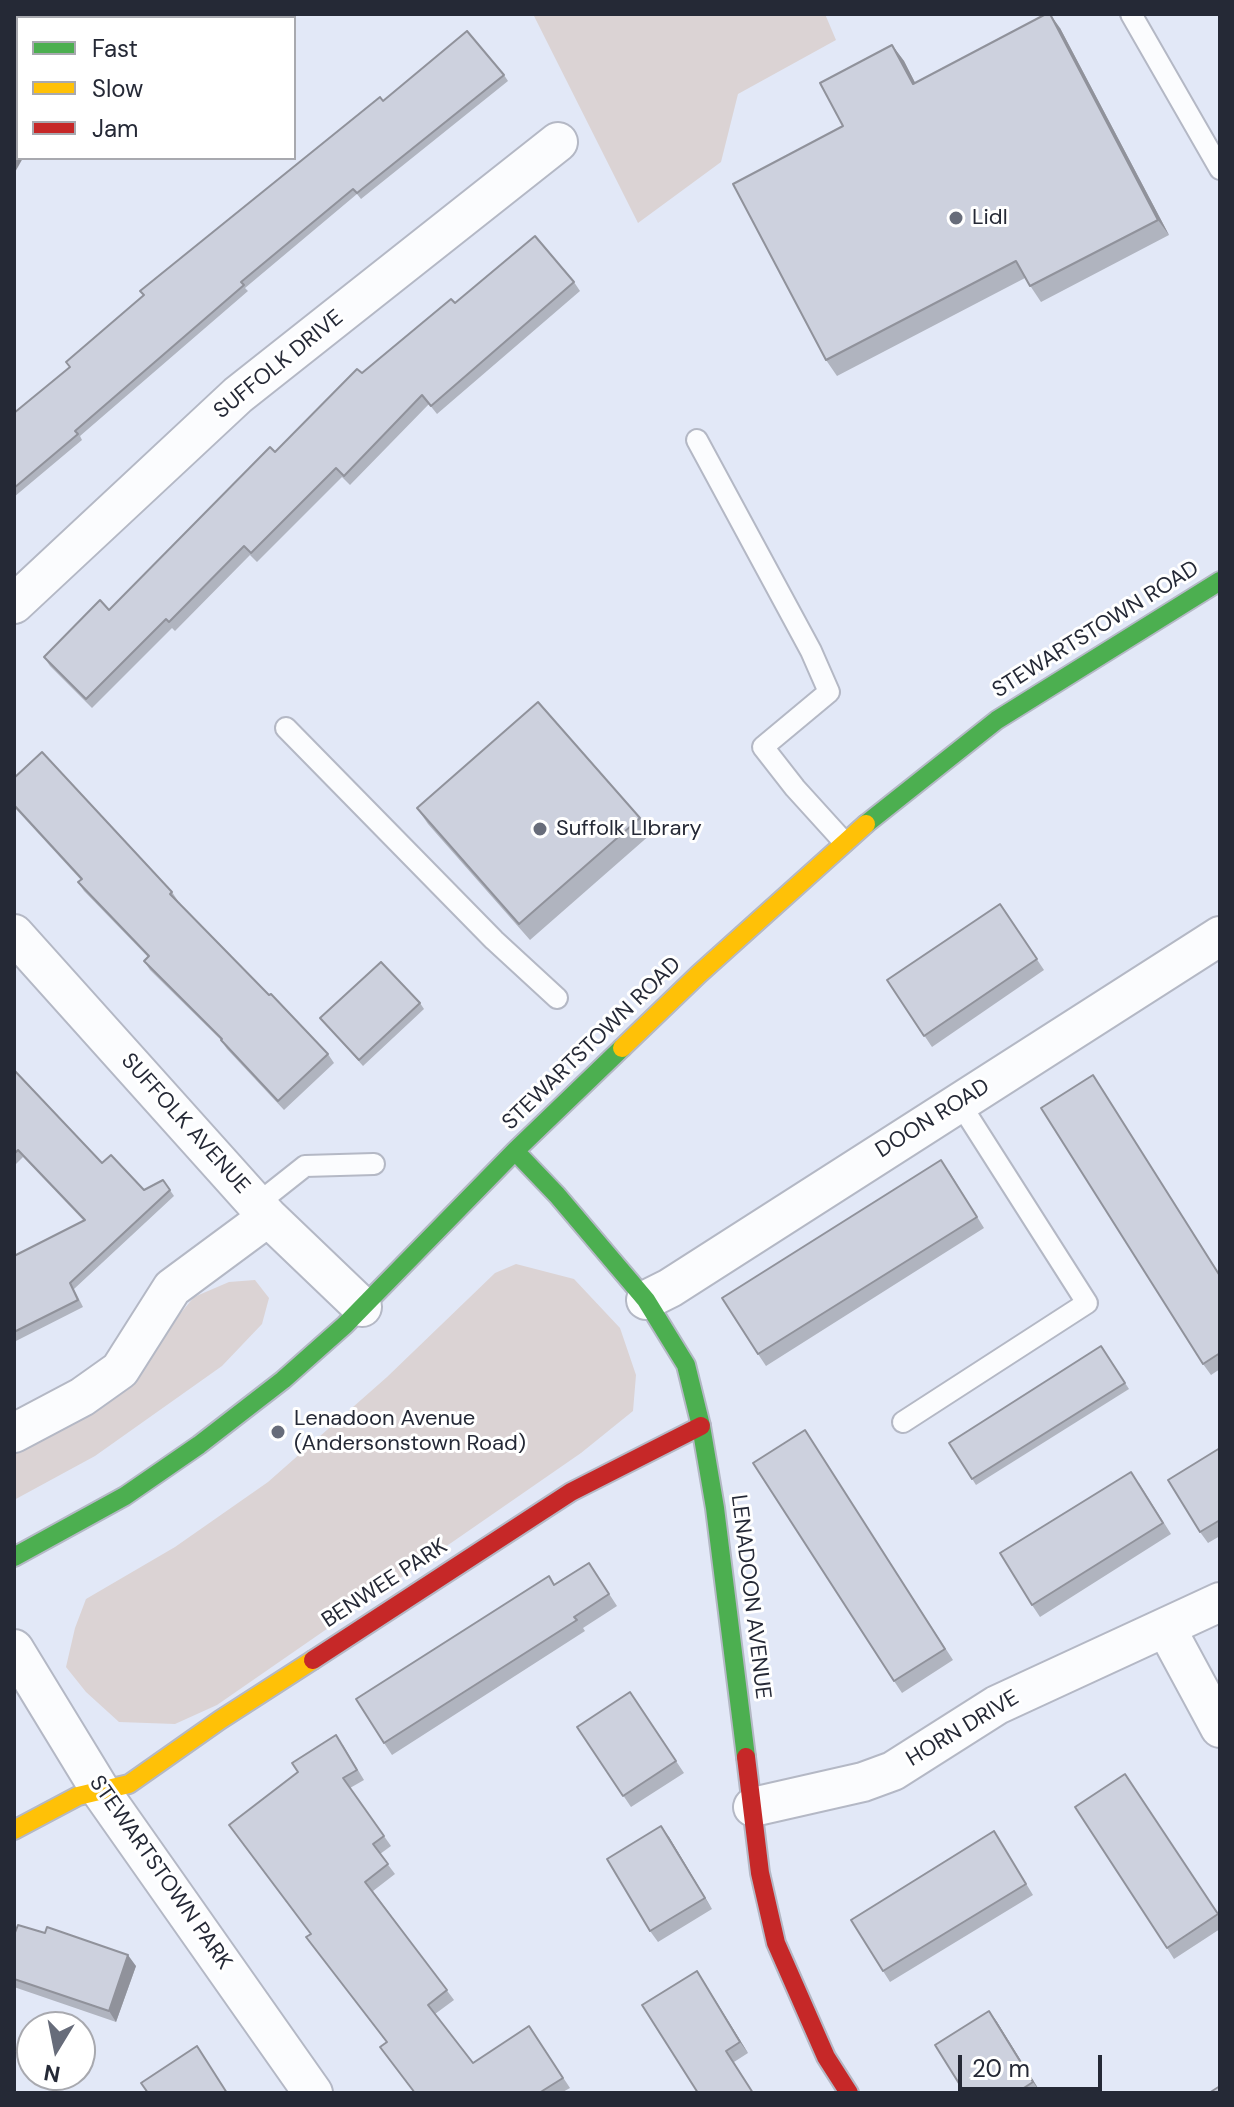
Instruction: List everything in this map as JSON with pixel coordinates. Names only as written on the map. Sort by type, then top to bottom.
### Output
[{"type":"street","name":"SUFFOLK DRIVE","points":[[14,604],[238,395],[558,142]]},
{"type":"street","name":"STEWARTSTOWN ROAD","points":[[14,1557],[125,1496],[199,1445],[283,1380],[362,1307],[515,1151],[689,984],[844,842],[997,720],[1220,581]]},
{"type":"street","name":"SUFFOLK AVENUE","points":[[14,934],[262,1211],[362,1307]]},
{"type":"street","name":"DOON ROAD","points":[[646,1300],[670,1288],[1220,936]]},
{"type":"street","name":"LENADOON AVENUE","points":[[515,1151],[557,1195],[646,1300],[686,1365],[701,1426],[715,1508],[760,1873],[776,1943],[826,2057],[849,2093]]},
{"type":"street","points":[[14,1433],[82,1397],[120,1370],[172,1288],[262,1211]]},
{"type":"street","name":"BENWEE PARK","points":[[14,1830],[78,1796],[129,1784],[220,1720],[571,1492],[701,1426]]},
{"type":"street","name":"HORN DRIVE","points":[[753,1807],[863,1782],[893,1771],[997,1705],[1220,1602]]},
{"type":"street","points":[[1166,1628],[1220,1728]]},
{"type":"street","name":"STEWARTSTOWN PARK","points":[[14,1649],[100,1790],[313,2093]]},
{"type":"lane","points":[[1131,14],[1220,169]]},
{"type":"lane","points":[[697,440],[811,651],[829,692],[763,747],[844,842]]},
{"type":"lane","points":[[286,728],[494,940],[557,998]]},
{"type":"lane","points":[[903,1422],[1087,1303],[959,1102]]},
{"type":"lane","points":[[262,1211],[305,1166],[374,1164]]},
{"type":"shaded area","points":[[533,14],[825,14],[836,40],[738,94],[721,162],[638,223]]},
{"type":"shaded area","points":[[516,1264],[574,1279],[620,1328],[636,1375],[633,1411],[581,1453],[217,1705],[175,1724],[119,1722],[86,1692],[66,1667],[86,1599],[175,1547],[268,1482],[387,1377],[495,1273]]},
{"type":"shaded area","points":[[255,1280],[269,1298],[262,1324],[222,1366],[95,1456],[14,1500],[14,1453],[124,1390],[194,1297],[229,1282]]},
{"type":"building","points":[[23,14],[68,14],[68,16]]},
{"type":"building","name":"Lidl","points":[[1050,14],[1158,220],[1030,286],[1016,261],[826,360],[733,184],[843,126],[820,83],[892,45],[913,84]]},
{"type":"building","points":[[15,29],[16,158],[14,161]]},
{"type":"building","points":[[467,31],[504,75],[357,193],[353,189],[241,282],[244,285],[14,488],[14,413],[70,367],[66,362],[144,295],[140,291],[380,97],[383,101]]},
{"type":"building","points":[[535,236],[574,282],[431,406],[422,395],[344,476],[336,468],[251,553],[244,546],[169,622],[166,619],[86,699],[44,657],[100,600],[109,610],[270,447],[275,452],[357,369],[362,373],[451,299],[455,303]]},
{"type":"building","name":"Suffolk LIbrary","points":[[538,702],[640,818],[519,924],[417,808]]},
{"type":"building","points":[[42,752],[172,892],[170,894],[328,1054],[278,1101],[222,1039],[144,961],[149,956],[78,882],[82,879],[14,805],[14,778]]},
{"type":"building","points":[[1000,904],[1037,959],[924,1036],[887,980]]},
{"type":"building","points":[[381,962],[420,1003],[359,1060],[320,1018]]},
{"type":"building","points":[[14,1070],[102,1163],[111,1155],[144,1190],[163,1180],[170,1190],[70,1283],[78,1300],[14,1332],[14,1256],[85,1220],[18,1150],[14,1154]]},
{"type":"building","points":[[1093,1075],[1220,1276],[1220,1353],[1203,1364],[1041,1108]]},
{"type":"building","points":[[941,1160],[977,1217],[758,1354],[722,1298]]},
{"type":"building","points":[[1101,1346],[1125,1383],[972,1479],[949,1443]]},
{"type":"building","points":[[805,1430],[945,1649],[894,1681],[753,1463]]},
{"type":"building","points":[[1220,1448],[1220,1520],[1200,1532],[1168,1480]]},
{"type":"building","points":[[1131,1472],[1163,1523],[1032,1605],[1000,1553]]},
{"type":"building","points":[[589,1563],[609,1594],[574,1617],[577,1620],[384,1743],[356,1699],[549,1576],[554,1585]]},
{"type":"building","points":[[630,1692],[676,1761],[623,1796],[577,1727]]},
{"type":"building","points":[[336,1735],[357,1770],[343,1778],[384,1836],[373,1844],[388,1864],[365,1882],[447,1990],[428,2005],[473,2063],[529,2026],[563,2078],[539,2093],[415,2093],[380,2047],[387,2042],[306,1937],[311,1934],[229,1825],[298,1772],[292,1763]]},
{"type":"building","points":[[1125,1774],[1218,1914],[1167,1948],[1075,1807]]},
{"type":"building","points":[[661,1826],[705,1898],[650,1931],[607,1859]]},
{"type":"building","points":[[994,1831],[1026,1884],[883,1971],[851,1920]]},
{"type":"building","points":[[18,1925],[45,1933],[47,1927],[128,1955],[109,2011],[14,1979],[14,1935]]},
{"type":"building","points":[[697,1971],[740,2042],[726,2051],[753,2093],[698,2093],[642,2005]]},
{"type":"building","points":[[989,2011],[1033,2082],[1016,2093],[965,2093],[935,2045]]},
{"type":"building","points":[[197,2046],[227,2093],[148,2093],[141,2083]]},
{"type":"traffic: fast","points":[[866,824],[997,720],[1220,581]]},
{"type":"traffic: fast","points":[[14,1557],[125,1496],[199,1445],[283,1380],[345,1325],[515,1151],[622,1048]]},
{"type":"traffic: fast","points":[[515,1151],[557,1195],[646,1300],[686,1365],[701,1426],[715,1508],[746,1757]]},
{"type":"traffic: slow","points":[[622,1048],[699,974],[866,824]]},
{"type":"traffic: slow","points":[[14,1830],[78,1796],[129,1784],[313,1660]]},
{"type":"traffic: jam","points":[[313,1660],[571,1492],[701,1426]]},
{"type":"traffic: jam","points":[[746,1757],[760,1873],[776,1943],[826,2057],[849,2093]]},
{"type":"place","name":"Lidl","points":[[956,218]]},
{"type":"place","name":"Suffolk LIbrary","points":[[540,829]]},
{"type":"place","name":"Lenadoon Avenue (Andersonstown Road)","points":[[278,1432]]}]
